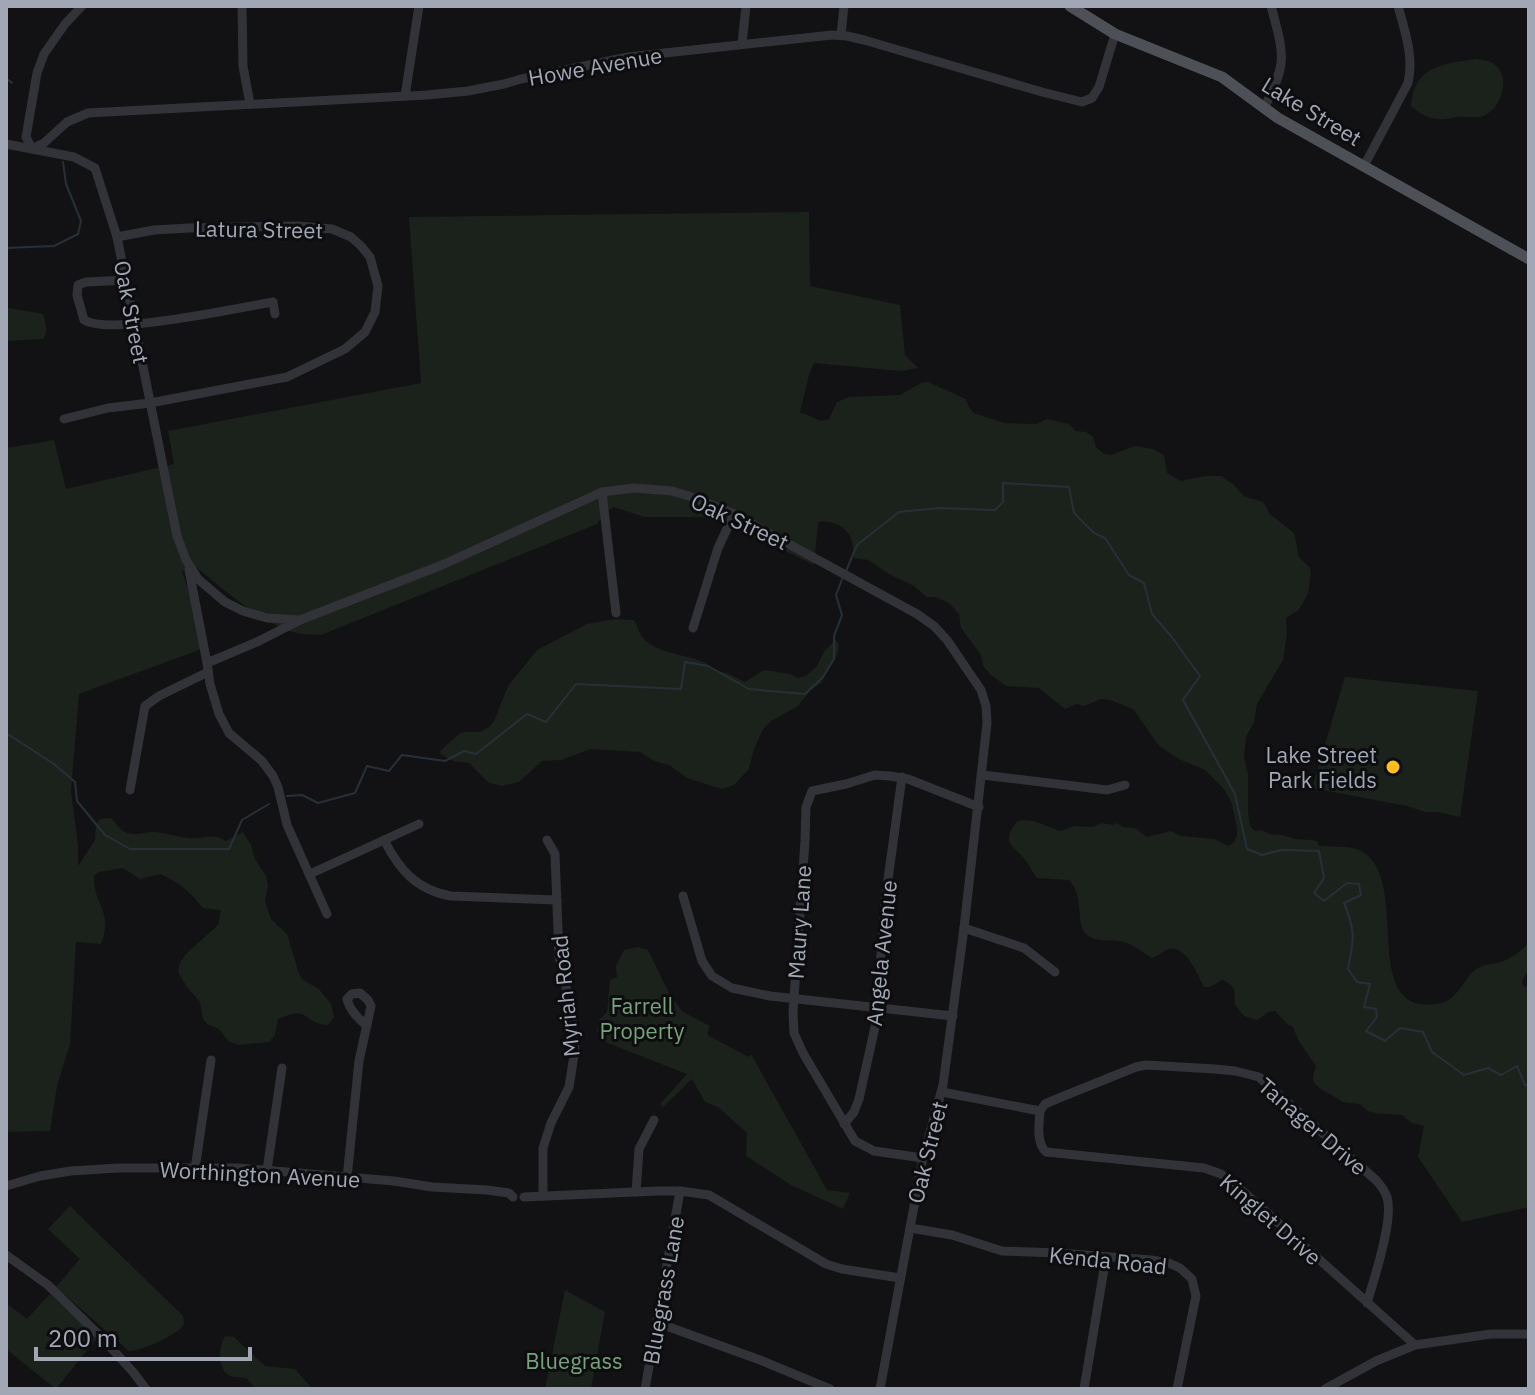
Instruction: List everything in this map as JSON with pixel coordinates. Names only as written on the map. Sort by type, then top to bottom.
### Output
[{"type":"main road","name":"Lake Street","points":[[1070,6],[1115,34],[1222,77],[1278,118],[1529,259]]},
{"type":"street","points":[[32,149],[26,137],[37,73],[44,54],[82,6]]},
{"type":"street","points":[[242,6],[243,66],[250,104]]},
{"type":"street","points":[[405,96],[419,6]]},
{"type":"street","points":[[742,44],[746,6]]},
{"type":"street","points":[[841,35],[844,6]]},
{"type":"street","points":[[1264,108],[1278,80],[1283,59],[1271,6]]},
{"type":"street","points":[[1364,166],[1408,83],[1411,70],[1410,53],[1398,6]]},
{"type":"street","name":"Howe Avenue","points":[[32,149],[44,143],[67,122],[88,113],[468,91],[628,57],[841,35],[1082,102],[1092,98],[1099,87],[1115,34]]},
{"type":"street","name":"Oak Street","points":[[6,144],[74,157],[95,168],[127,280],[177,536],[186,560],[198,579],[225,602],[267,618],[300,620],[442,565],[602,492],[634,488],[672,491],[734,514],[917,614],[934,626],[962,660],[981,690],[986,706],[979,807],[942,1092],[923,1158],[880,1389]]},
{"type":"street","name":"Latura Street","points":[[64,419],[108,408],[274,381],[296,374],[335,355],[355,341],[372,321],[377,303],[377,278],[370,257],[345,234],[298,226],[154,230],[117,237]]},
{"type":"street","points":[[127,280],[78,285],[82,315],[88,322],[97,325],[135,325],[273,302],[275,314]]},
{"type":"street","points":[[602,492],[616,613]]},
{"type":"street","points":[[693,628],[718,548],[734,514]]},
{"type":"street","points":[[186,560],[215,703],[225,727],[262,761],[276,781],[287,825],[327,914]]},
{"type":"street","points":[[130,790],[145,706],[208,668],[300,620]]},
{"type":"street","name":"Maury Lane","points":[[923,1158],[882,1153],[855,1141],[795,1037],[794,998],[806,807],[810,793],[815,789],[840,786],[875,775],[902,777],[979,807]]},
{"type":"street","points":[[982,775],[1107,790],[1125,785]]},
{"type":"street","name":"Angela Avenue","points":[[844,1124],[854,1112],[859,1099],[873,1037],[886,894],[902,777]]},
{"type":"street","points":[[310,874],[419,824]]},
{"type":"street","points":[[384,840],[407,875],[420,886],[436,892],[451,896],[557,900]]},
{"type":"street","name":"Myriah Road","points":[[543,1196],[545,1137],[569,1087],[575,1049],[572,1014],[559,956],[555,854],[547,840]]},
{"type":"street","points":[[683,896],[698,952],[712,976],[725,985],[740,991],[953,1016]]},
{"type":"street","points":[[964,928],[1024,948],[1055,972]]},
{"type":"street","points":[[347,1178],[360,1059],[367,1026]]},
{"type":"street","points":[[195,1169],[211,1060]]},
{"type":"street","name":"Tanager Drive","points":[[1040,1111],[1059,1098],[1141,1066],[1215,1069],[1259,1077],[1377,1181],[1386,1195],[1385,1229],[1367,1303]]},
{"type":"street","points":[[267,1170],[282,1068]]},
{"type":"street","points":[[942,1092],[1040,1111]]},
{"type":"street","name":"Kinglet Drive","points":[[1040,1111],[1041,1147],[1046,1152],[1204,1168],[1221,1174],[1415,1345]]},
{"type":"street","points":[[636,1192],[639,1149],[654,1120]]},
{"type":"street","name":"Worthington Avenue","points":[[6,1186],[60,1172],[118,1168],[267,1170],[487,1190],[518,1197],[680,1191],[701,1193],[717,1198],[832,1266],[900,1278]]},
{"type":"street","name":"Bluegrass Lane","points":[[645,1389],[680,1191]]},
{"type":"street","name":"Kenda Road","points":[[910,1228],[952,1235],[1002,1251],[1160,1261],[1182,1269],[1192,1279],[1196,1296],[1177,1389]]},
{"type":"street","points":[[6,1255],[48,1285],[103,1339],[146,1389]]},
{"type":"street","points":[[1084,1389],[1106,1257]]},
{"type":"street","points":[[658,1323],[830,1389]]},
{"type":"street","points":[[1325,1389],[1376,1361],[1415,1345],[1491,1334],[1529,1334]]},
{"type":"green space","points":[[1476,59],[1492,63],[1502,76],[1502,92],[1489,113],[1477,117],[1438,119],[1427,117],[1411,106],[1418,82],[1432,69]]},
{"type":"green space","points":[[809,212],[810,286],[900,305],[905,355],[918,368],[901,371],[814,363],[800,412],[821,421],[829,419],[837,402],[849,397],[900,395],[928,382],[966,399],[974,413],[1004,423],[1036,424],[1047,419],[1069,424],[1076,431],[1093,437],[1096,447],[1104,454],[1111,455],[1135,446],[1153,449],[1164,455],[1167,473],[1181,481],[1221,476],[1244,496],[1263,502],[1270,514],[1294,533],[1299,557],[1310,568],[1311,574],[1308,593],[1302,605],[1286,618],[1283,660],[1257,704],[1254,722],[1246,737],[1244,758],[1248,773],[1250,826],[1255,831],[1317,841],[1319,846],[1357,849],[1376,866],[1384,889],[1392,970],[1400,991],[1415,1003],[1447,1001],[1475,970],[1507,959],[1529,943],[1529,969],[1522,981],[1523,986],[1529,987],[1529,1207],[1462,1222],[1418,1157],[1424,1126],[1412,1123],[1402,1115],[1375,1113],[1360,1104],[1342,1102],[1321,1089],[1313,1080],[1316,1066],[1293,1027],[1275,1011],[1257,1020],[1244,1016],[1235,1005],[1231,985],[1222,980],[1204,987],[1187,957],[1176,949],[1152,958],[1124,942],[1090,937],[1083,929],[1077,894],[1069,880],[1037,878],[1010,844],[1009,835],[1017,821],[1034,822],[1060,831],[1075,826],[1117,823],[1135,828],[1147,837],[1171,831],[1181,836],[1215,839],[1228,846],[1234,842],[1237,829],[1232,804],[1224,789],[1205,770],[1159,746],[1133,709],[1101,699],[1065,709],[1039,688],[1006,686],[983,666],[981,655],[961,628],[959,614],[949,603],[927,597],[914,586],[868,560],[854,558],[851,538],[837,524],[818,522],[814,565],[703,517],[644,517],[614,507],[597,524],[321,635],[302,634],[274,624],[246,607],[197,568],[182,571],[207,647],[79,694],[71,791],[78,866],[95,840],[96,824],[100,819],[111,818],[123,831],[131,834],[156,832],[188,838],[216,837],[226,841],[243,832],[266,876],[265,901],[271,919],[287,934],[299,974],[319,989],[331,1004],[334,1017],[328,1025],[296,1013],[278,1019],[275,1035],[269,1042],[239,1045],[228,1041],[219,1029],[203,1019],[200,1002],[178,972],[180,962],[187,953],[218,925],[221,910],[203,908],[184,888],[160,874],[140,879],[123,868],[99,872],[94,876],[96,894],[104,915],[104,933],[101,944],[76,942],[70,1044],[57,1086],[50,1131],[6,1132],[6,448],[54,440],[66,489],[174,464],[168,431],[421,383],[409,217]]},
{"type":"green space","points":[[6,310],[43,314],[46,330],[43,339],[6,341]]},
{"type":"green space","points":[[616,619],[634,620],[643,638],[659,649],[700,661],[745,682],[764,670],[797,678],[806,676],[817,666],[825,650],[836,640],[839,645],[837,655],[821,683],[798,706],[763,729],[749,769],[734,785],[722,789],[687,778],[669,765],[654,761],[640,752],[591,749],[561,760],[542,761],[519,782],[502,786],[489,783],[469,763],[441,755],[440,751],[459,734],[480,732],[489,727],[508,686],[537,650],[587,624]]},
{"type":"green space","name":"Lake Street Park Fields","points":[[1345,677],[1478,691],[1460,817],[1312,788]]},
{"type":"green space","name":"Farrell Property","points":[[638,947],[648,950],[670,995],[683,1012],[710,1026],[709,1036],[749,1057],[751,1054],[827,1190],[850,1193],[843,1209],[791,1185],[746,1156],[747,1133],[718,1107],[705,1102],[692,1079],[663,1107],[660,1104],[687,1074],[605,1042],[605,1034],[597,1032],[599,1020],[607,1012],[610,980],[617,977],[616,966],[624,950]]},
{"type":"green space","points":[[70,1206],[183,1316],[184,1325],[180,1329],[150,1346],[129,1351],[56,1287],[80,1259],[48,1229]]},
{"type":"green space","name":"Bluegrass","points":[[565,1290],[605,1312],[591,1389],[545,1389]]},
{"type":"green space","points":[[50,1294],[97,1338],[56,1389],[6,1349],[6,1303],[27,1319]]},
{"type":"green space","points":[[225,1336],[234,1337],[265,1366],[295,1369],[310,1389],[256,1389],[246,1378],[229,1375],[220,1361]]},
{"type":"waterway","points":[[6,78],[12,83]]},
{"type":"waterway","points":[[6,248],[54,246],[78,234],[81,221],[66,184],[63,162]]},
{"type":"waterway","points":[[846,571],[857,545],[899,512],[939,508],[995,510],[1003,502],[1003,483],[1069,487],[1074,513],[1094,533],[1105,538],[1129,575],[1144,583],[1152,614],[1200,676],[1183,700],[1235,794],[1247,849],[1262,855],[1281,850],[1319,851],[1324,878],[1314,893],[1324,901],[1347,883],[1359,884],[1361,895],[1344,903],[1353,936],[1348,969],[1357,982],[1370,984],[1364,1007],[1376,1009],[1377,1017],[1366,1031],[1385,1041],[1400,1028],[1423,1032],[1432,1052],[1464,1075],[1488,1068],[1501,1075],[1517,1066],[1525,1085],[1529,1085]]},
{"type":"waterway","points":[[287,796],[302,795],[318,803],[355,793],[367,766],[389,771],[402,755],[445,761],[464,751],[476,754],[527,714],[546,722],[576,684],[681,689],[685,662],[708,666],[749,689],[805,694],[823,677],[834,659],[834,636],[842,615],[836,595],[843,577]]},
{"type":"waterway","points":[[6,733],[54,764],[75,782],[77,801],[105,835],[130,849],[229,849],[242,820],[269,804]]},
{"type":"place","name":"Lake Street Park Fields","points":[[1393,767]]}]
